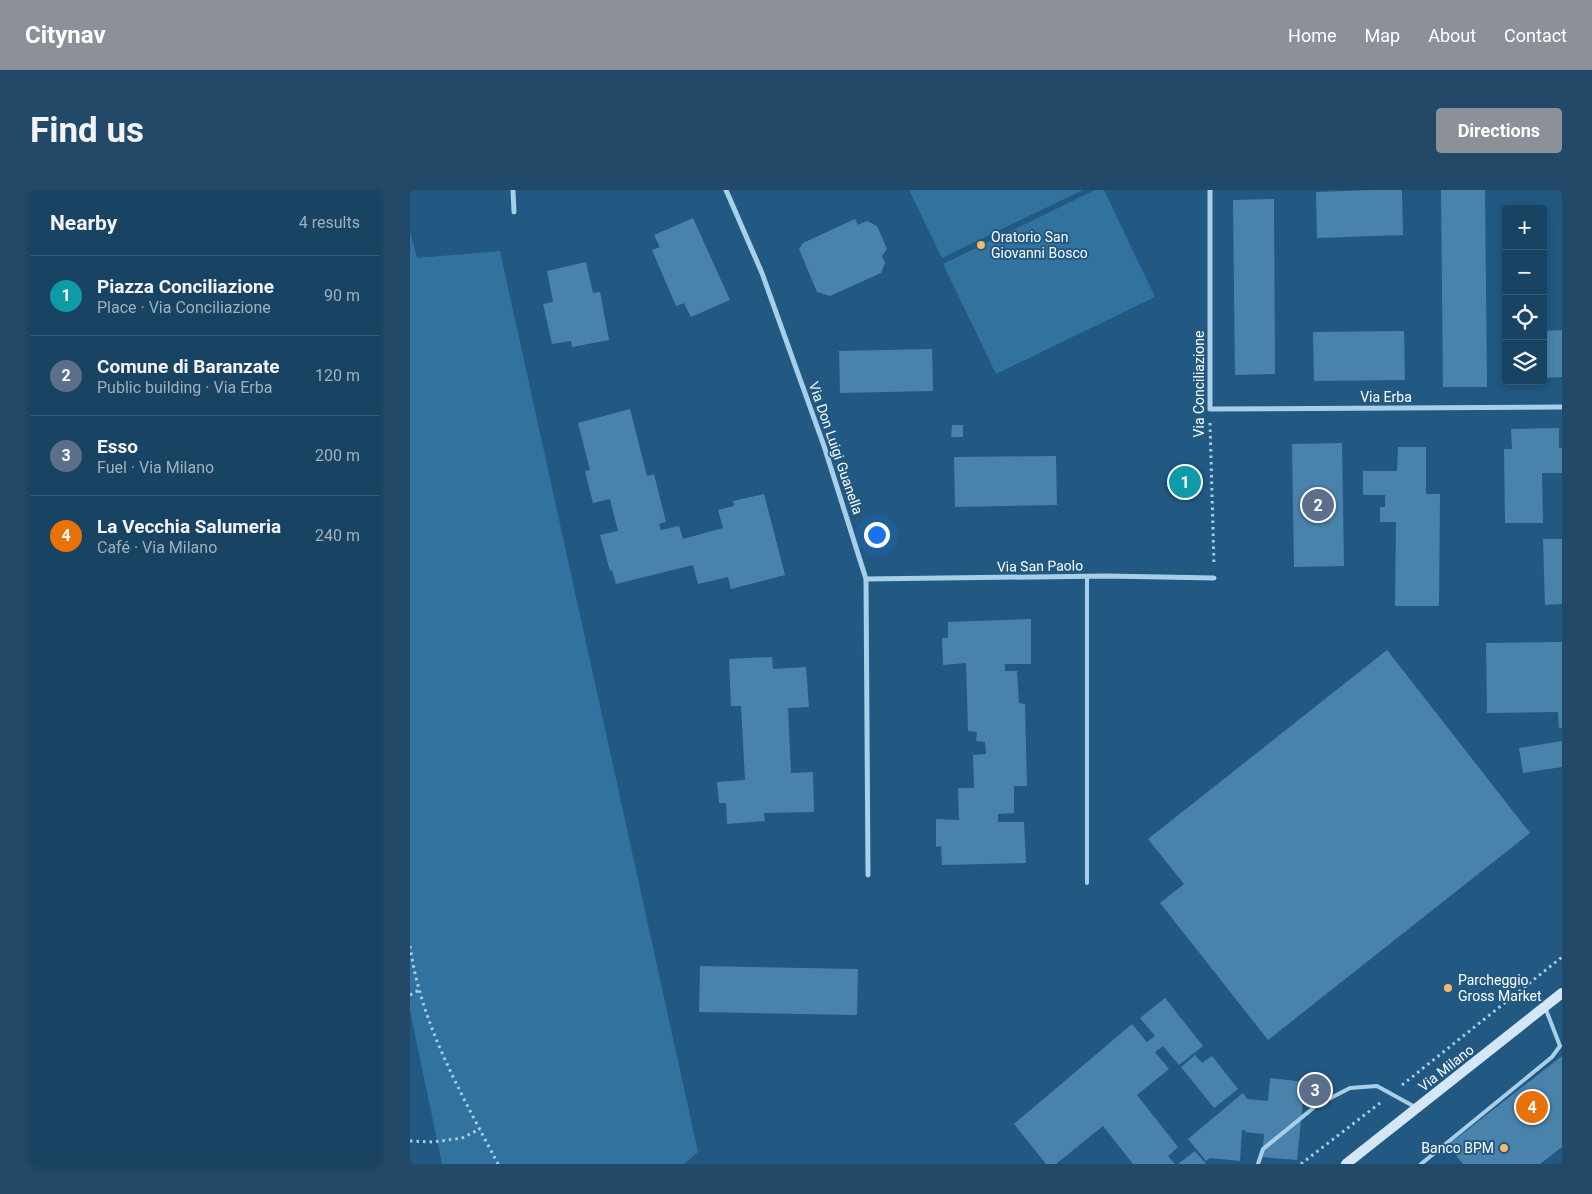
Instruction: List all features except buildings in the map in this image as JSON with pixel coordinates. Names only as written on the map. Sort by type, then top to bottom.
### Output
[{"type":"street","points":[[513,190],[514,212]]},
{"type":"street","name":"Via Don Luigi Guanella","points":[[726,190],[762,273],[815,418],[866,579],[868,874]]},
{"type":"street","name":"Via Conciliazione","points":[[1210,190],[1210,409]]},
{"type":"street","name":"Via Erba","points":[[1210,409],[1562,407]]},
{"type":"street","name":"Via San Paolo","points":[[866,579],[1087,576],[1214,578]]},
{"type":"street","name":"Via Milano","points":[[1351,1163],[1562,993]]},
{"type":"street","points":[[1545,1007],[1562,999]]},
{"type":"lane","points":[[1087,576],[1088,882]]},
{"type":"lane","points":[[1421,1164],[1552,1057],[1560,1046],[1545,1007]]},
{"type":"lane","points":[[1258,1164],[1263,1149],[1317,1105],[1350,1088],[1377,1086],[1417,1108]]},
{"type":"path","name":"Via Conciliazione","points":[[1210,409],[1214,578]]},
{"type":"path","points":[[410,946],[419,990],[429,1021],[446,1063],[498,1164]]},
{"type":"path","points":[[1301,1164],[1562,957]]},
{"type":"path","points":[[410,996],[419,990]]},
{"type":"path","points":[[410,1141],[433,1142],[462,1138],[480,1129]]},
{"type":"shaded area","points":[[909,190],[1083,190],[942,258]]},
{"type":"shaded area","points":[[1095,190],[1104,190],[1155,297],[996,374],[943,264]]},
{"type":"shaded area","points":[[410,231],[417,258],[500,251],[698,1152],[684,1164],[442,1164],[410,1011]]},
{"type":"place","name":"Oratorio San Giovanni Bosco","points":[[981,245]]},
{"type":"place","name":"Piazza Conciliazione","points":[[1185,482]]},
{"type":"place","name":"Comune di Baranzate","points":[[1318,505]]},
{"type":"place","name":"Parcheggio Gross Market","points":[[1448,988]]},
{"type":"place","name":"Esso","points":[[1315,1090]]},
{"type":"place","name":"La Vecchia Salumeria","points":[[1532,1107]]},
{"type":"place","name":"Banco BPM","points":[[1504,1148]]}]
